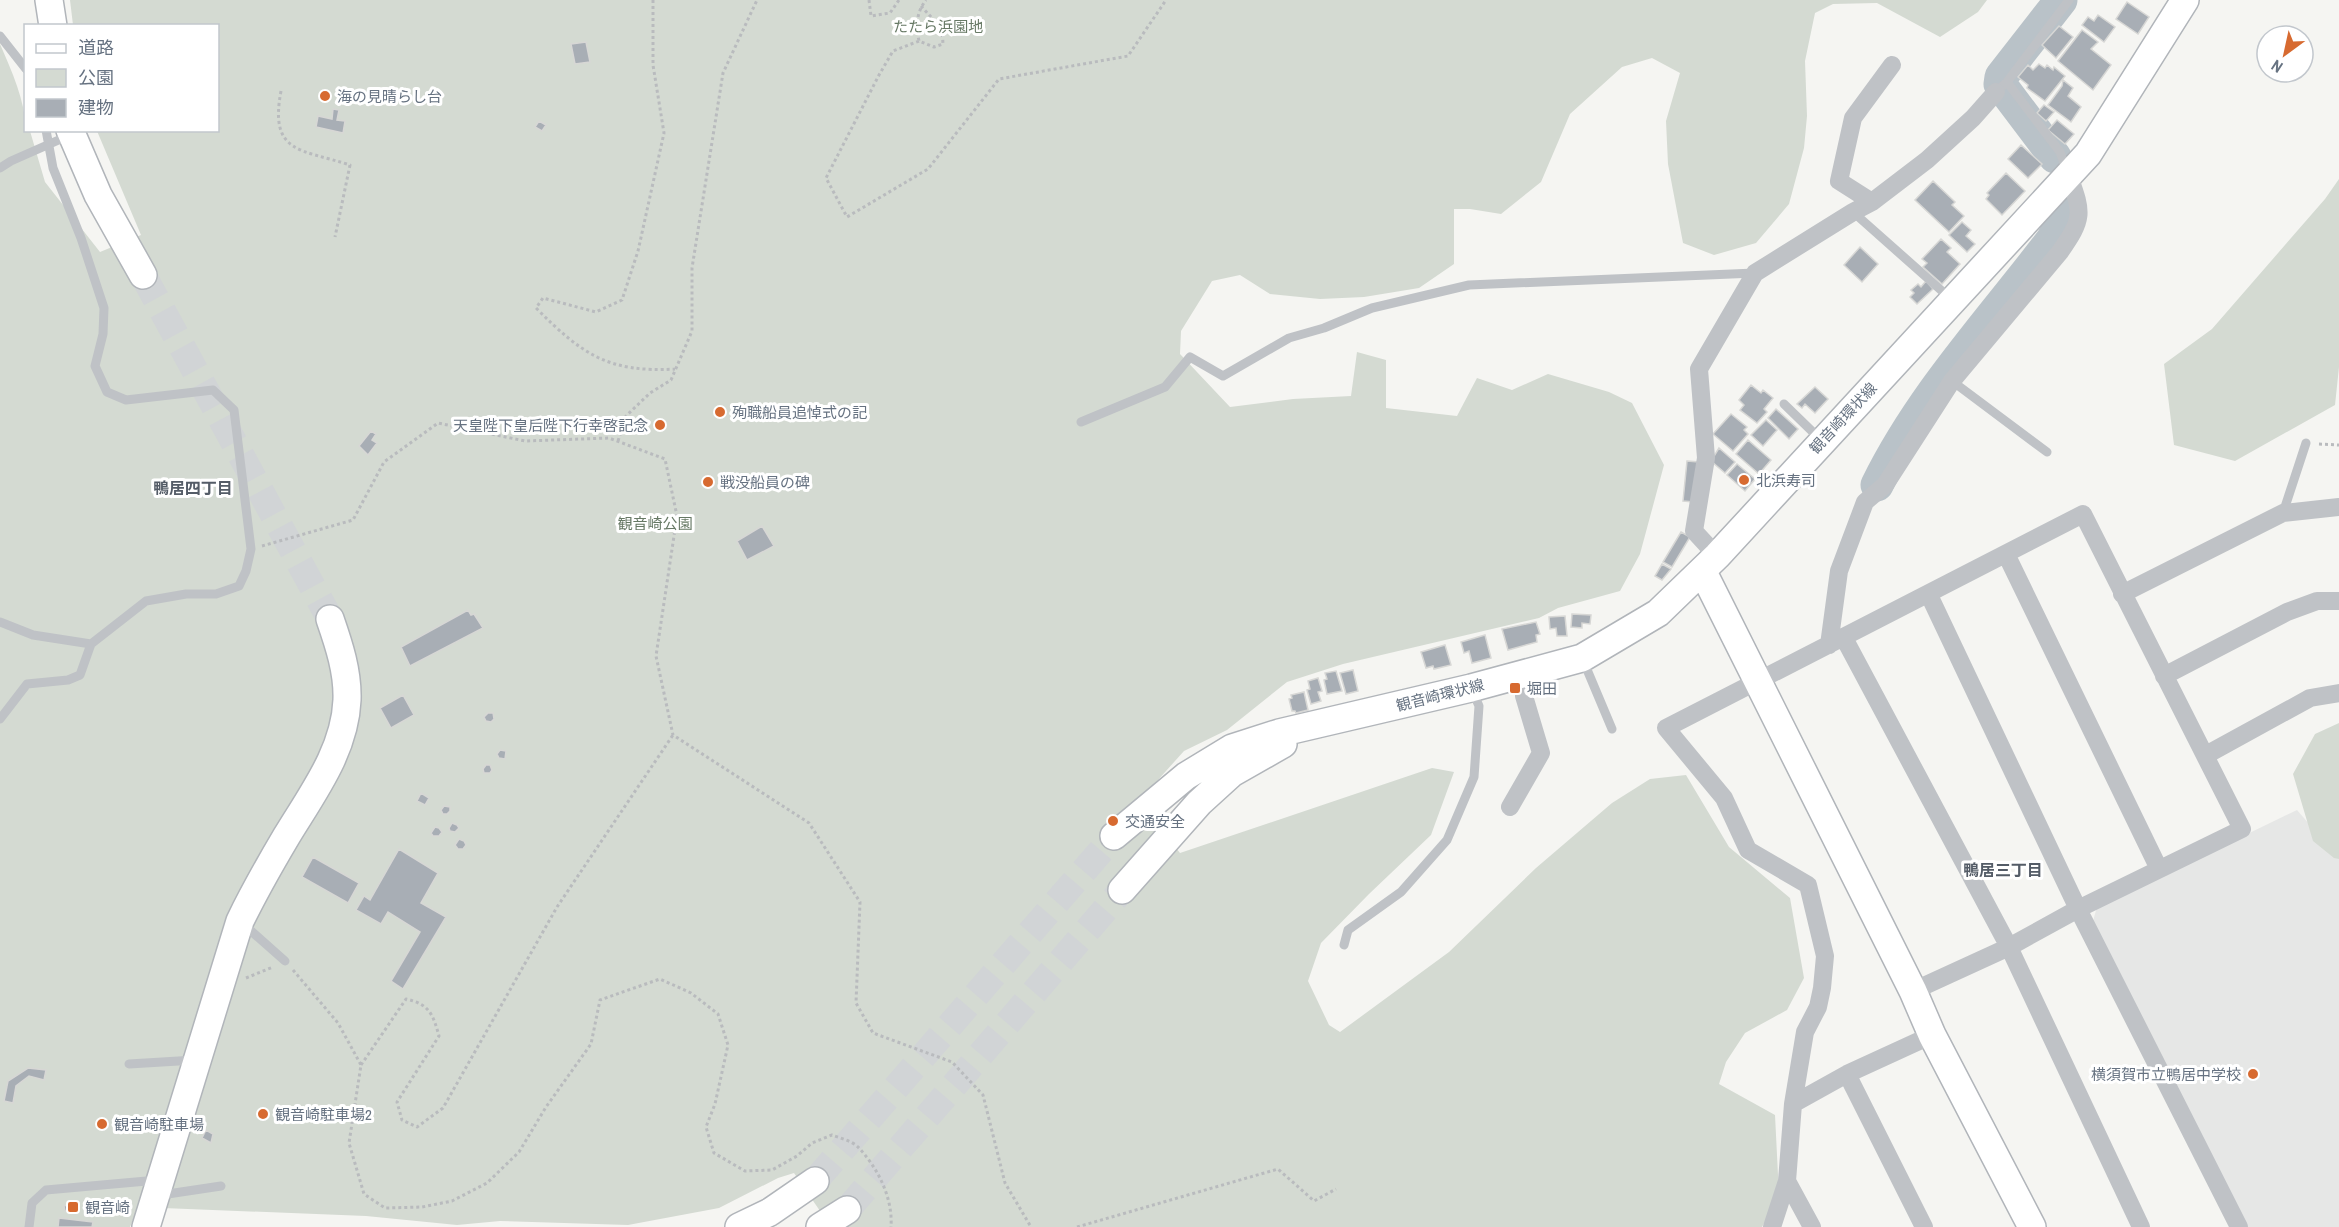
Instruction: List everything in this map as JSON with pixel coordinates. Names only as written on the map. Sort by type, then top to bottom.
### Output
[{"type":"main road","points":[[49,0],[53,24]]},
{"type":"main road","name":"観音崎環状線","points":[[1114,836],[1186,776],[1232,748],[1279,733],[1471,688],[1582,658],[1659,613],[1710,564],[2088,154],[2185,0]]},
{"type":"main road","points":[[58,135],[98,195],[142,275]]},
{"type":"main road","points":[[1710,564],[1759,681],[1913,991],[1932,1035],[2032,1227]]},
{"type":"main road","points":[[146,1227],[240,921],[256,887],[322,778],[340,740],[347,698],[343,659],[330,619]]},
{"type":"main road","name":"観音崎環状線","points":[[1122,890],[1199,803],[1232,773],[1333,720]]},
{"type":"main road","points":[[739,1227],[770,1212],[815,1181]]},
{"type":"main road","points":[[820,1227],[847,1210]]},
{"type":"street","points":[[1872,202],[1839,181],[1853,118],[1892,65]]},
{"type":"street","points":[[1710,564],[1694,531],[1706,459],[1699,369],[1755,273],[1872,202],[1927,160],[1973,118],[2002,87]]},
{"type":"street","points":[[2069,176],[2080,206],[2074,231],[2060,252],[1952,381],[1885,485],[1865,502],[1839,571],[1836,642],[2009,947],[2141,1227]]},
{"type":"street","points":[[2122,594],[2283,513],[2339,507]]},
{"type":"street","points":[[1772,1227],[1787,1181],[1793,1104],[1805,1032],[1818,1006],[1825,956],[1808,885],[1748,850],[1724,798],[1666,728],[2083,514],[2242,829],[2078,909],[2009,947],[1913,991]]},
{"type":"street","points":[[2006,554],[2159,869]]},
{"type":"street","points":[[1929,595],[2078,909],[2239,1227]]},
{"type":"street","points":[[2164,676],[2287,612],[2317,601],[2339,601]]},
{"type":"street","points":[[1510,807],[1541,753],[1524,696],[1533,684],[1529,672]]},
{"type":"street","points":[[2206,755],[2310,698],[2339,693]]},
{"type":"street","points":[[1793,1104],[1847,1074],[1932,1035]]},
{"type":"street","points":[[1847,1074],[1924,1227]]},
{"type":"street","points":[[1787,1181],[1812,1227]]},
{"type":"lane","points":[[2069,0],[2002,87],[2060,152],[2069,176]]},
{"type":"lane","points":[[0,36],[24,66]]},
{"type":"lane","points":[[0,168],[58,135]]},
{"type":"lane","points":[[0,719],[27,684],[68,680],[80,675],[91,644],[146,601],[186,594],[216,594],[239,586],[246,571],[251,549],[234,410],[213,390],[126,400],[107,392],[95,366],[103,334],[104,308],[81,238],[53,168],[58,135]]},
{"type":"lane","points":[[1853,212],[1952,301]]},
{"type":"lane","points":[[1081,422],[1165,387],[1190,357],[1223,376],[1289,338],[1324,328],[1372,308],[1413,297],[1469,285],[1755,273]]},
{"type":"lane","points":[[1952,381],[2047,452]]},
{"type":"lane","points":[[1784,404],[1822,441]]},
{"type":"lane","points":[[2283,513],[2306,443]]},
{"type":"lane","points":[[0,622],[33,635],[91,644]]},
{"type":"lane","points":[[1582,658],[1612,729]]},
{"type":"lane","points":[[1344,945],[1348,930],[1401,892],[1447,840],[1474,777],[1479,706],[1471,688]]},
{"type":"lane","points":[[240,921],[285,962]]},
{"type":"lane","points":[[129,1064],[198,1060]]},
{"type":"lane","points":[[29,1227],[32,1203],[46,1190],[221,1186]]},
{"type":"path","points":[[653,0],[653,65],[664,133],[638,251],[622,300],[596,312],[543,298],[536,308],[589,354],[621,367],[653,370],[675,369]]},
{"type":"path","points":[[618,441],[626,416],[650,393],[671,380],[692,331],[692,268],[723,73],[757,0]]},
{"type":"path","points":[[869,0],[871,16],[890,13],[899,0]]},
{"type":"path","points":[[919,41],[916,23],[921,6],[926,0]]},
{"type":"path","points":[[921,6],[942,30],[943,44],[934,47],[919,41],[893,51],[826,178],[847,217],[928,169],[999,79],[1128,56],[1166,0]]},
{"type":"path","points":[[281,92],[277,112],[279,132],[291,146],[350,165],[335,237]]},
{"type":"path","points":[[251,549],[353,519],[384,462],[438,423],[525,441],[609,438],[665,459],[677,516],[656,656],[673,735],[809,823],[860,902],[856,1003],[873,1033],[952,1062],[983,1095],[1005,1184],[1031,1227]]},
{"type":"path","points":[[2306,443],[2339,445]]},
{"type":"path","points":[[673,735],[556,907],[443,1108],[417,1127],[402,1120],[397,1102],[427,1058],[439,1035],[434,1018],[421,1003],[406,999],[361,1065],[349,1143],[364,1194],[386,1208],[422,1207],[452,1201],[487,1183],[519,1152],[546,1107],[591,1044],[600,1000],[660,979],[691,993],[718,1014],[728,1045],[716,1104],[706,1127],[714,1154],[745,1171],[772,1170],[797,1156],[812,1143],[832,1135],[856,1145],[885,1187],[892,1214],[891,1227]]},
{"type":"path","points":[[238,982],[285,962],[338,1023],[361,1065]]},
{"type":"path","points":[[1077,1227],[1278,1169],[1314,1202],[1335,1189]]},
{"type":"shaded area","name":"横須賀市立鴨居中学校","points":[[2297,810],[2329,847],[2339,853],[2339,1227],[2240,1227],[2093,921],[2097,907]]},
{"type":"green space","name":"観音崎公園","points":[[70,0],[1987,0],[1978,12],[1940,37],[1877,3],[1833,4],[1815,13],[1805,61],[1807,116],[1804,148],[1789,204],[1756,243],[1714,255],[1683,243],[1668,164],[1666,121],[1680,73],[1652,58],[1622,67],[1570,114],[1541,182],[1501,214],[1454,209],[1454,264],[1419,288],[1364,297],[1320,299],[1270,294],[1240,275],[1212,281],[1181,331],[1180,354],[1230,407],[1293,399],[1351,396],[1357,352],[1386,360],[1386,408],[1457,416],[1477,378],[1512,390],[1548,374],[1609,392],[1632,403],[1664,465],[1640,554],[1620,591],[1558,608],[1539,618],[1343,664],[1287,682],[1227,730],[1184,751],[1139,801],[1180,853],[1432,768],[1454,772],[1431,835],[1321,943],[1308,981],[1329,1025],[1340,1032],[1449,952],[1536,868],[1612,803],[1650,779],[1686,775],[1729,847],[1790,898],[1804,978],[1787,1010],[1745,1033],[1726,1062],[1719,1084],[1775,1115],[1779,1195],[1762,1227],[831,1227],[794,1173],[778,1178],[719,1208],[628,1225],[500,1221],[457,1225],[366,1216],[138,1207],[130,1227],[0,1227],[0,44],[23,108],[24,132],[30,132],[45,182],[100,252],[141,235],[97,132],[219,132],[219,24],[73,24]]},
{"type":"green space","points":[[2339,179],[2339,367],[2335,405],[2235,461],[2174,445],[2164,364],[2212,329],[2325,199]]},
{"type":"green space","points":[[2339,723],[2339,859],[2334,858],[2313,841],[2293,774],[2315,734]]},
{"type":"building","points":[[2127,2],[2149,17],[2138,34],[2116,19]]},
{"type":"building","points":[[2098,15],[2115,27],[2104,42],[2082,25],[2088,17],[2094,21]]},
{"type":"building","points":[[2059,26],[2073,37],[2056,58],[2042,45]]},
{"type":"building","points":[[2082,30],[2098,42],[2091,49],[2111,65],[2093,90],[2058,61]]},
{"type":"building","points":[[586,42],[590,62],[575,64],[571,44]]},
{"type":"building","points":[[2039,64],[2045,68],[2047,65],[2053,70],[2054,67],[2065,76],[2045,101],[2027,88],[2028,85],[2018,77],[2028,65],[2033,70]]},
{"type":"building","points":[[2063,80],[2073,88],[2068,96],[2081,107],[2071,122],[2048,105],[2062,86]]},
{"type":"building","points":[[2044,105],[2054,112],[2046,121],[2037,113]]},
{"type":"building","points":[[333,109],[339,110],[337,120],[345,121],[343,133],[316,127],[318,116],[332,119]]},
{"type":"building","points":[[2057,120],[2074,134],[2065,144],[2048,130]]},
{"type":"building","points":[[539,121],[546,125],[542,131],[535,127]]},
{"type":"building","points":[[2021,145],[2042,164],[2028,178],[2008,159]]},
{"type":"building","points":[[2006,173],[2025,191],[2002,215],[1986,199],[1989,195],[1987,193]]},
{"type":"building","points":[[1933,181],[1955,202],[1952,205],[1964,216],[1949,232],[1915,200]]},
{"type":"building","points":[[1962,222],[1971,230],[1966,236],[1975,244],[1967,252],[1949,235]]},
{"type":"building","points":[[1941,239],[1951,248],[1947,252],[1960,264],[1942,284],[1923,267],[1927,263],[1922,259]]},
{"type":"building","points":[[1860,247],[1878,264],[1862,282],[1844,265]]},
{"type":"building","points":[[1926,281],[1933,289],[1917,304],[1910,297],[1914,293],[1911,290],[1918,284],[1921,287]]},
{"type":"building","points":[[1751,385],[1761,393],[1763,390],[1773,398],[1764,409],[1767,412],[1757,423],[1740,410],[1744,405],[1739,400]]},
{"type":"building","points":[[1815,387],[1828,399],[1815,413],[1805,404],[1802,408],[1797,404]]},
{"type":"building","points":[[1776,409],[1798,429],[1789,439],[1768,418]]},
{"type":"building","points":[[1731,414],[1747,427],[1744,430],[1748,434],[1733,451],[1713,434]]},
{"type":"building","points":[[1766,420],[1777,430],[1763,446],[1751,435]]},
{"type":"building","points":[[371,431],[376,434],[372,440],[377,443],[368,455],[359,446]]},
{"type":"building","points":[[1748,440],[1771,460],[1759,474],[1736,454]]},
{"type":"building","points":[[1719,448],[1735,462],[1725,473],[1711,461]]},
{"type":"building","points":[[1687,461],[1699,462],[1694,502],[1683,501]]},
{"type":"building","points":[[1737,464],[1755,479],[1745,491],[1727,475]]},
{"type":"building","points":[[762,526],[774,546],[747,560],[737,541]]},
{"type":"building","points":[[1681,532],[1690,537],[1672,567],[1663,562]]},
{"type":"building","points":[[1662,564],[1671,569],[1662,580],[1655,576]]},
{"type":"building","points":[[468,610],[471,615],[474,614],[483,628],[410,666],[401,647]]},
{"type":"building","points":[[1572,614],[1591,615],[1590,624],[1582,623],[1582,628],[1571,627]]},
{"type":"building","points":[[1565,616],[1567,636],[1557,636],[1556,628],[1550,629],[1549,617]]},
{"type":"building","points":[[1536,622],[1540,634],[1536,635],[1537,642],[1508,650],[1502,629]]},
{"type":"building","points":[[1485,635],[1491,658],[1472,663],[1469,651],[1464,653],[1461,642]]},
{"type":"building","points":[[1445,645],[1451,665],[1434,669],[1433,666],[1426,668],[1421,652]]},
{"type":"building","points":[[1353,670],[1358,691],[1346,694],[1340,673]]},
{"type":"building","points":[[1336,671],[1342,691],[1327,694],[1325,673]]},
{"type":"building","points":[[1318,678],[1322,691],[1318,692],[1321,701],[1311,704],[1307,690],[1310,689],[1308,681]]},
{"type":"building","points":[[1304,692],[1308,710],[1296,713],[1292,711],[1289,699],[1292,698],[1291,695]]},
{"type":"building","points":[[403,695],[414,715],[391,728],[380,708]]},
{"type":"building","points":[[488,713],[493,713],[494,719],[491,722],[486,721],[484,717]]},
{"type":"building","points":[[500,750],[506,751],[505,759],[499,758],[497,754]]},
{"type":"building","points":[[486,765],[490,765],[492,770],[490,773],[484,773],[483,769]]},
{"type":"building","points":[[421,793],[429,798],[425,805],[417,801]]},
{"type":"building","points":[[444,806],[450,807],[447,814],[443,814],[441,810]]},
{"type":"building","points":[[452,823],[459,828],[455,832],[450,831],[449,828]]},
{"type":"building","points":[[435,827],[442,832],[439,836],[433,836],[431,833]]},
{"type":"building","points":[[459,839],[466,845],[463,849],[458,849],[455,845]]},
{"type":"building","points":[[399,849],[438,873],[421,903],[446,917],[403,989],[391,981],[420,932],[388,912],[381,924],[356,910],[364,896],[370,900]]},
{"type":"building","points":[[313,857],[359,883],[348,903],[302,877]]},
{"type":"building","points":[[28,1068],[46,1070],[44,1080],[29,1076],[16,1086],[13,1103],[4,1101],[8,1081]]},
{"type":"building","points":[[206,1130],[213,1134],[211,1143],[202,1138]]},
{"type":"building","points":[[99,1199],[100,1206],[88,1208],[87,1202]]},
{"type":"building","points":[[77,1202],[78,1210],[65,1211],[64,1206]]},
{"type":"building","points":[[59,1218],[93,1222],[92,1227],[58,1227]]},
{"type":"waterway","points":[[2055,157],[2000,84],[2001,77],[2061,0]]},
{"type":"waterway","points":[[1877,485],[1914,420],[1936,389],[2052,240],[2065,216],[2065,202]]},
{"type":"tunnel","points":[[143,275],[330,619]]},
{"type":"tunnel","points":[[815,1181],[1114,836]]},
{"type":"tunnel","points":[[847,1210],[1122,890]]},
{"type":"place","name":"海の見晴らし台","points":[[325,96]]},
{"type":"place","name":"殉職船員追悼式の記","points":[[720,412]]},
{"type":"place","name":"天皇陛下皇后陛下行幸啓記念","points":[[660,425]]},
{"type":"place","name":"北浜寿司","points":[[1744,480]]},
{"type":"place","name":"戦没船員の碑","points":[[708,482]]},
{"type":"place","name":"堀田","points":[[1515,688]]},
{"type":"place","name":"交通安全","points":[[1113,821]]},
{"type":"place","name":"横須賀市立鴨居中学校","points":[[2253,1074]]},
{"type":"place","name":"観音崎駐車場2","points":[[263,1114]]},
{"type":"place","name":"観音崎駐車場","points":[[102,1124]]},
{"type":"place","name":"観音崎","points":[[73,1207]]},
{"type":"district","name":"鴨居四丁目","points":[[193,488]]},
{"type":"district","name":"鴨居三丁目","points":[[2003,870]]},
{"type":"park label","name":"たたら浜園地","points":[[938,26]]}]
